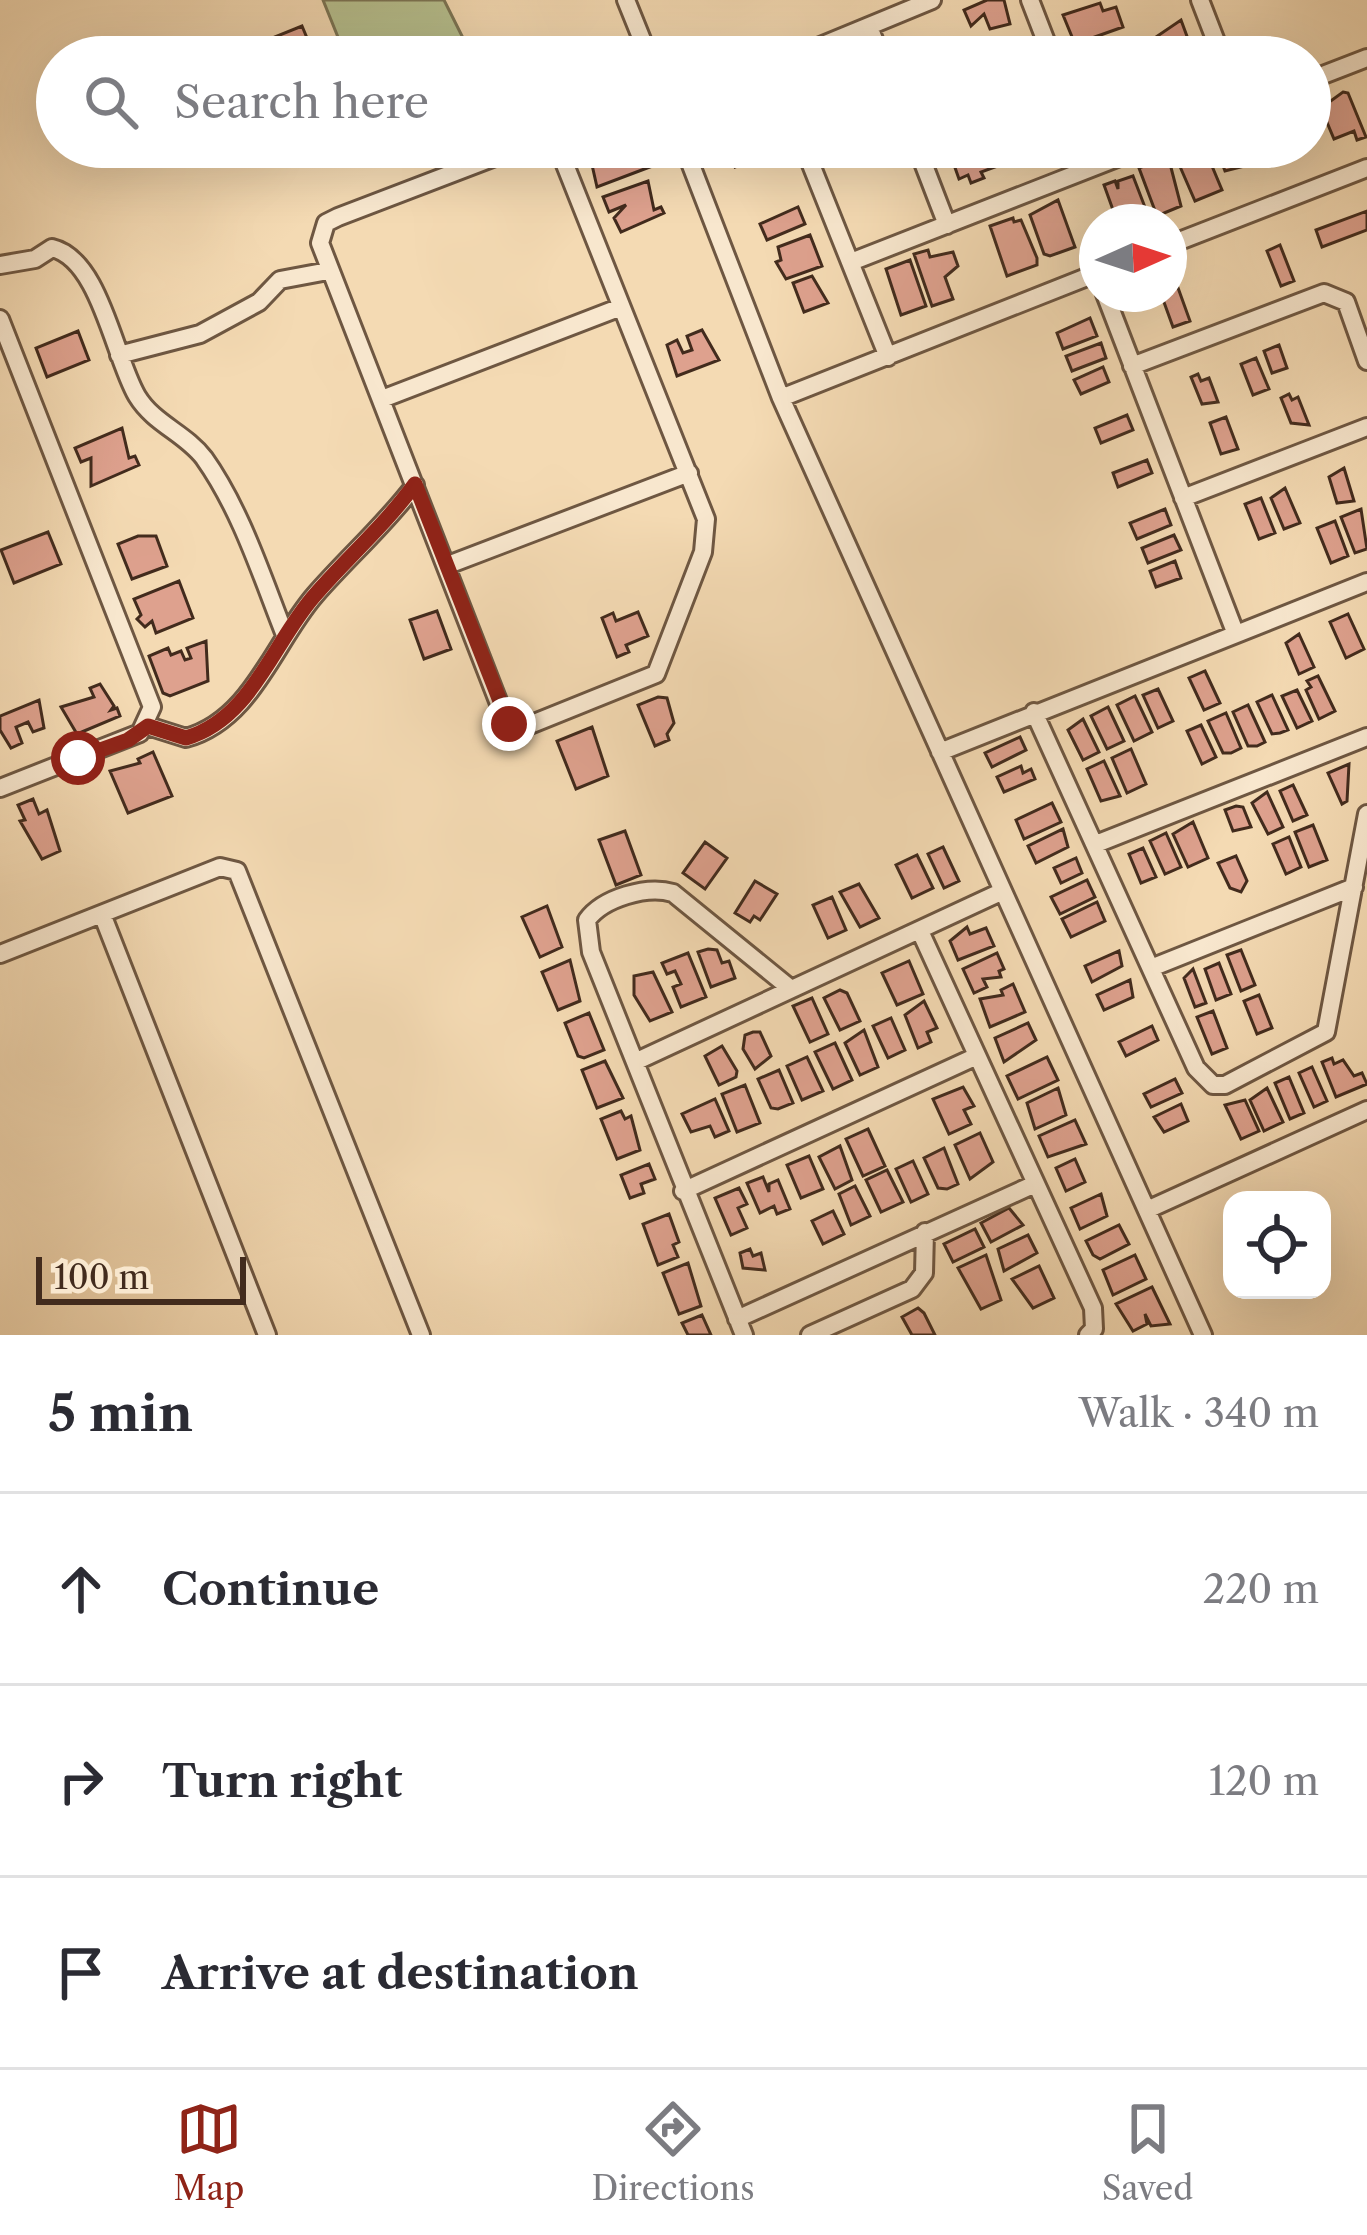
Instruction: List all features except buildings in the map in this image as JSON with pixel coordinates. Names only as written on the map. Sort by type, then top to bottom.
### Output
[{"type":"street","points":[[626,0],[641,36]]},
{"type":"street","points":[[846,36],[929,0]]},
{"type":"street","points":[[1030,0],[1044,36]]},
{"type":"street","points":[[1200,0],[1214,36]]},
{"type":"street","points":[[869,27],[873,36]]},
{"type":"street","points":[[1331,72],[1367,58]]},
{"type":"street","points":[[467,168],[326,223],[320,243],[509,724],[531,727],[645,683],[664,663],[704,552],[706,519],[566,168]]},
{"type":"street","points":[[692,168],[782,398],[1203,1335]]},
{"type":"street","points":[[813,168],[888,357]]},
{"type":"street","points":[[924,168],[947,225]]},
{"type":"street","points":[[851,262],[1095,168]]},
{"type":"street","points":[[1187,238],[1367,168]]},
{"type":"street","points":[[0,265],[35,260],[46,249],[66,251],[96,293],[118,355],[148,413],[203,457],[250,548],[285,635]]},
{"type":"street","points":[[118,355],[200,334],[259,302],[280,280],[328,271]]},
{"type":"street","points":[[782,398],[1079,280]]},
{"type":"street","points":[[1132,366],[1324,293],[1346,302],[1367,361]]},
{"type":"street","points":[[382,399],[621,307]]},
{"type":"street","points":[[1112,312],[1235,632]]},
{"type":"street","points":[[0,320],[152,707],[148,726],[128,740],[0,788]]},
{"type":"street","points":[[1183,498],[1367,427]]},
{"type":"street","points":[[448,565],[689,473]]},
{"type":"street","points":[[148,726],[186,738],[223,721],[269,664],[285,635],[415,484]]},
{"type":"street","points":[[940,752],[1367,582]]},
{"type":"street","points":[[1034,712],[1196,1068],[1213,1085],[1225,1085],[1326,1032],[1367,814]]},
{"type":"street","points":[[1096,844],[1367,737]]},
{"type":"street","points":[[0,954],[220,867],[237,871],[421,1335]]},
{"type":"street","points":[[1151,968],[1354,887]]},
{"type":"street","points":[[791,989],[673,893],[650,890],[602,904],[587,920],[586,932],[683,1191],[741,1327],[925,1232],[1035,1184]]},
{"type":"street","points":[[637,1061],[1003,891]]},
{"type":"street","points":[[102,914],[267,1335]]},
{"type":"street","points":[[920,931],[1093,1308],[1094,1328],[1088,1335]]},
{"type":"street","points":[[683,1191],[977,1055]]},
{"type":"street","points":[[1147,1210],[1367,1110]]},
{"type":"street","points":[[810,1335],[912,1288],[924,1273],[925,1232]]},
{"type":"green space","points":[[323,0],[444,0],[462,36],[338,36]]},
{"type":"route","points":[[78,758],[128,740],[148,726],[186,738],[223,721],[269,664],[292,623],[317,592],[386,523],[415,484],[509,724]]}]
